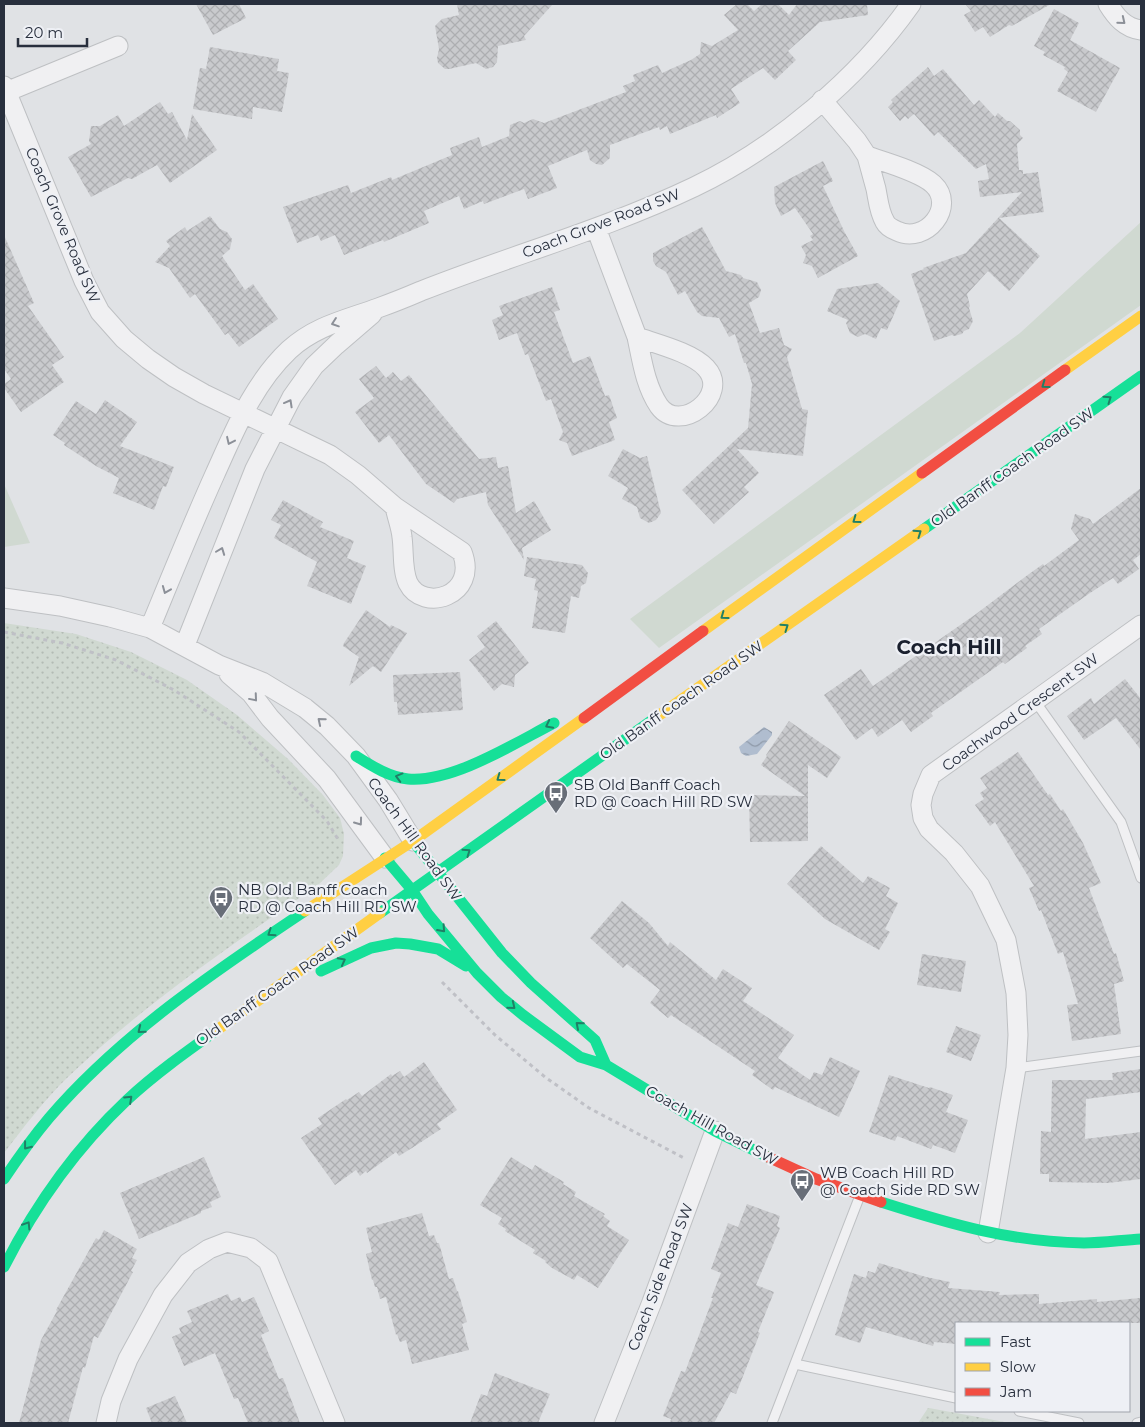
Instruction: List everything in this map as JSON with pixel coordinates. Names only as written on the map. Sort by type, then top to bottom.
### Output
[{"type":"main road","points":[[4,1179],[25,1148],[57,1109],[93,1072],[194,988],[362,872],[413,841],[1141,316]]},
{"type":"main road","name":"Old Banff Coach Road SW","points":[[4,1267],[15,1245],[46,1196],[84,1145],[127,1100],[167,1066],[412,890],[1141,376]]},
{"type":"main road","points":[[356,756],[384,773],[410,780],[433,778],[460,770],[624,687]]},
{"type":"main road","name":"Coach Hill Road SW","points":[[413,841],[502,953],[531,984],[595,1040],[606,1065]]},
{"type":"main road","name":"Coach Hill Road SW","points":[[385,858],[412,890],[428,914],[477,972],[501,996],[566,1048],[580,1057],[606,1065],[715,1131],[754,1151],[816,1179],[860,1195],[928,1217],[988,1233],[1033,1240],[1085,1243],[1141,1240]]},
{"type":"main road","points":[[237,1016],[355,954],[379,944],[415,944],[441,950],[477,972]]},
{"type":"street","name":"Coach Grove Road SW","points":[[150,628],[193,524],[244,412],[263,378],[290,349],[319,328],[381,307],[475,270],[596,228],[695,186],[742,160],[784,133],[863,63],[897,24],[911,4]]},
{"type":"street","points":[[1108,4],[1115,16],[1127,26],[1141,30]]},
{"type":"street","points":[[5,89],[118,46]]},
{"type":"street","name":"Coach Grove Road SW","points":[[5,89],[84,281],[100,312],[124,339],[174,377],[204,394],[275,428]]},
{"type":"street","points":[[822,100],[857,141],[867,156],[879,205],[886,223],[902,234],[921,232],[929,228],[939,214],[940,197],[937,188],[918,175],[867,156]]},
{"type":"street","points":[[596,228],[637,337],[649,389],[660,407],[668,413],[677,416],[696,412],[703,406],[709,398],[712,389],[712,379],[708,370],[700,362],[689,356],[637,337]]},
{"type":"street","name":"Coach Grove Road SW","points":[[185,645],[245,493],[275,428],[292,397],[314,366],[381,307]]},
{"type":"street","points":[[275,428],[330,455],[358,475],[395,507],[462,552],[466,570],[464,579],[451,593],[444,597],[428,598],[413,589],[408,583],[402,536],[395,507]]},
{"type":"street","name":"Coach Hill Road SW","points":[[4,598],[60,606],[150,628],[185,645],[219,665],[262,682],[305,708],[327,726],[356,756],[388,800],[413,841]]},
{"type":"street","name":"Coachwood Crescent SW","points":[[988,1233],[1016,1068],[1018,1035],[1016,994],[1006,940],[980,886],[954,853],[929,829],[924,818],[922,794],[931,775],[1141,625]]},
{"type":"street","name":"Coach Hill Road SW","points":[[219,665],[251,694],[270,718],[328,778],[385,858]]},
{"type":"street","name":"Coach Side Road SW","points":[[604,1423],[652,1302],[715,1131]]},
{"type":"street","points":[[106,1423],[111,1401],[128,1359],[163,1295],[188,1262],[209,1249],[227,1242],[251,1248],[268,1261],[335,1423]]},
{"type":"lane","points":[[1035,701],[1121,822],[1141,878]]},
{"type":"lane","points":[[1016,1068],[1141,1051]]},
{"type":"lane","points":[[772,1423],[860,1195]]},
{"type":"lane","points":[[795,1364],[955,1398]]},
{"type":"lane","points":[[1024,1412],[1079,1423]]},
{"type":"lane","points":[[1137,1423],[1141,1422]]},
{"type":"path","points":[[4,632],[62,643],[116,660],[174,690],[239,732],[327,821],[339,841]]},
{"type":"path","points":[[439,978],[495,1035],[546,1077],[589,1108],[702,1168]]},
{"type":"shaded area","points":[[1141,222],[1141,305],[659,648],[630,619],[1020,333]]},
{"type":"shaded area","points":[[4,484],[30,543],[4,547]]},
{"type":"shaded area","points":[[4,623],[76,634],[131,652],[187,680],[237,715],[288,759],[323,795],[340,818],[344,834],[343,856],[339,865],[318,885],[189,976],[97,1050],[59,1086],[34,1114],[4,1153]]},
{"type":"shaded area","points":[[929,1408],[1010,1423],[918,1423]]},
{"type":"water","points":[[764,727],[772,732],[772,735],[757,754],[746,756],[741,753],[739,747]]},
{"type":"building","points":[[196,4],[239,4],[246,18],[213,35]]},
{"type":"building","points":[[457,4],[553,4],[524,36],[526,40],[498,46],[497,62],[493,67],[486,69],[476,63],[445,69],[438,63],[439,49],[435,26],[442,19],[459,15]]},
{"type":"building","points":[[737,4],[747,4],[754,11],[762,4],[778,4],[789,15],[797,4],[867,4],[868,15],[820,22],[788,51],[796,60],[775,80],[763,68],[731,89],[740,103],[717,118],[716,115],[670,134],[667,126],[660,130],[659,127],[610,145],[610,158],[602,165],[590,160],[587,150],[548,166],[557,188],[528,199],[524,189],[484,204],[483,201],[464,209],[459,196],[424,211],[429,223],[384,242],[383,240],[344,255],[335,235],[321,241],[318,235],[297,243],[283,207],[348,185],[351,193],[391,177],[392,180],[452,155],[450,148],[479,137],[482,147],[509,136],[510,125],[520,121],[524,123],[533,119],[544,123],[626,92],[623,86],[635,81],[633,75],[658,65],[662,73],[700,54],[701,42],[712,46],[738,30],[724,15]]},
{"type":"building","points":[[965,4],[1051,4],[1012,26],[1009,25],[990,37],[983,27],[975,32],[964,15],[971,11]]},
{"type":"building","points":[[1054,9],[1079,23],[1070,40],[1120,68],[1096,112],[1057,91],[1068,72],[1064,69],[1065,67],[1043,55],[1045,52],[1034,46]]},
{"type":"building","points":[[210,47],[279,59],[277,71],[289,73],[282,112],[253,107],[252,119],[193,109],[200,68],[206,69]]},
{"type":"building","points":[[928,67],[934,76],[943,69],[974,105],[979,100],[995,117],[998,113],[1020,130],[1020,135],[1023,138],[1017,144],[1019,170],[1023,170],[1023,174],[1038,172],[1044,212],[999,218],[1040,256],[1009,291],[988,271],[967,294],[973,321],[969,329],[962,334],[934,341],[911,274],[966,253],[1022,192],[980,197],[978,181],[989,179],[986,164],[976,169],[938,132],[934,136],[914,114],[908,119],[905,116],[900,121],[888,107],[893,102],[891,100]]},
{"type":"building","points":[[160,102],[168,114],[172,112],[187,140],[192,114],[217,150],[170,183],[157,165],[132,179],[128,178],[91,197],[68,157],[91,144],[89,141],[91,126],[100,126],[118,115],[124,126]]},
{"type":"building","points":[[823,161],[833,181],[823,186],[858,256],[818,278],[812,266],[803,263],[806,255],[801,246],[813,240],[810,236],[813,234],[795,208],[781,216],[775,203],[774,187]]},
{"type":"building","points":[[210,216],[220,229],[227,232],[232,239],[230,249],[222,256],[245,290],[253,284],[278,319],[239,347],[228,333],[225,335],[195,294],[190,298],[169,268],[155,262],[170,246],[166,241],[185,227],[187,231]]},
{"type":"building","points":[[702,227],[726,271],[757,282],[761,290],[759,297],[749,303],[760,333],[779,328],[784,345],[792,349],[787,357],[802,409],[808,410],[803,456],[737,449],[759,473],[744,487],[749,492],[714,524],[682,490],[748,428],[752,384],[735,334],[729,337],[719,318],[702,316],[697,312],[685,291],[678,295],[666,272],[656,266],[653,261],[653,253]]},
{"type":"building","points":[[4,235],[34,303],[28,306],[64,357],[52,365],[64,382],[21,412],[4,388],[4,384],[11,379],[4,369]]},
{"type":"building","points":[[878,283],[900,301],[887,330],[881,328],[876,339],[865,334],[858,337],[850,333],[846,323],[848,320],[827,311],[837,289]]},
{"type":"building","points":[[552,287],[560,310],[554,312],[573,363],[590,356],[605,396],[609,395],[617,418],[609,422],[615,440],[572,456],[567,443],[559,440],[563,432],[551,399],[546,401],[528,354],[525,355],[517,333],[499,340],[492,320],[503,315],[499,306]]},
{"type":"building","points":[[376,366],[386,378],[393,372],[401,381],[409,375],[479,459],[496,457],[498,468],[508,466],[516,513],[534,501],[551,530],[522,548],[524,560],[488,505],[486,492],[457,499],[454,503],[426,484],[389,435],[379,443],[355,412],[374,398],[359,379]]},
{"type":"building","points":[[105,400],[137,422],[120,446],[174,467],[166,487],[163,486],[154,510],[113,493],[119,478],[96,466],[64,445],[65,443],[53,435],[76,401],[96,414]]},
{"type":"building","points":[[623,449],[640,458],[647,456],[661,513],[656,520],[649,523],[640,518],[637,507],[622,499],[628,488],[608,476]]},
{"type":"building","points":[[1141,488],[1141,554],[1133,560],[1139,569],[1118,584],[1113,578],[1039,629],[1042,634],[1025,646],[1027,648],[1005,664],[1003,662],[931,713],[933,716],[911,732],[902,720],[878,737],[872,728],[856,740],[824,695],[861,669],[873,686],[1079,540],[1071,529],[1075,514],[1090,519],[1093,524]]},
{"type":"building","points":[[283,500],[323,522],[320,527],[354,541],[347,558],[366,566],[351,604],[307,586],[317,562],[274,538],[281,525],[271,520]]},
{"type":"building","points":[[527,557],[582,565],[588,573],[586,583],[581,586],[579,598],[571,596],[565,633],[532,628],[538,591],[534,590],[536,579],[524,576]]},
{"type":"building","points":[[366,610],[390,627],[391,625],[407,633],[381,672],[373,666],[349,686],[359,657],[343,646]]},
{"type":"building","points":[[496,621],[529,663],[515,675],[514,687],[502,684],[494,691],[469,660],[485,647],[477,636]]},
{"type":"building","points":[[460,672],[463,710],[398,715],[397,702],[394,702],[393,675]]},
{"type":"building","points":[[1125,679],[1141,699],[1141,750],[1116,718],[1084,740],[1067,716],[1091,698],[1094,704]]},
{"type":"building","points":[[789,721],[841,757],[827,778],[808,765],[808,841],[750,842],[749,795],[805,796],[761,765]]},
{"type":"building","points":[[1018,752],[1048,795],[1050,794],[1061,811],[1063,809],[1083,843],[1101,883],[1089,888],[1114,954],[1116,953],[1124,981],[1114,984],[1121,1034],[1072,1041],[1067,1005],[1078,1004],[1063,952],[1058,954],[1041,910],[1039,911],[1029,888],[1034,886],[995,822],[990,826],[975,805],[984,799],[980,793],[987,788],[980,778]]},
{"type":"building","points":[[821,846],[863,883],[868,876],[890,888],[886,896],[898,903],[885,929],[890,932],[879,950],[825,919],[787,884]]},
{"type":"building","points":[[622,901],[649,923],[668,946],[670,942],[716,980],[723,969],[752,988],[743,1001],[794,1035],[778,1058],[810,1080],[814,1072],[822,1075],[830,1057],[860,1071],[839,1117],[775,1087],[773,1090],[752,1075],[755,1071],[671,1015],[668,1018],[650,1003],[660,990],[627,964],[623,968],[590,938]]},
{"type":"building","points":[[922,954],[966,961],[961,992],[917,985]]},
{"type":"building","points":[[956,1026],[981,1035],[971,1061],[946,1052]]},
{"type":"building","points":[[424,1062],[457,1110],[437,1124],[441,1129],[399,1156],[396,1152],[360,1176],[356,1170],[335,1185],[301,1138],[322,1124],[318,1118],[346,1099],[359,1092],[362,1096],[391,1074],[392,1076],[400,1071],[404,1077]]},
{"type":"building","points":[[1141,1069],[1141,1092],[1086,1099],[1085,1139],[1141,1132],[1141,1179],[1108,1183],[1049,1182],[1049,1174],[1040,1174],[1041,1131],[1051,1132],[1052,1080],[1113,1080],[1112,1073]]},
{"type":"building","points":[[889,1075],[953,1095],[946,1112],[968,1120],[955,1153],[933,1145],[931,1149],[897,1136],[895,1141],[869,1132]]},
{"type":"building","points":[[204,1157],[221,1197],[210,1202],[212,1207],[201,1211],[201,1213],[139,1239],[120,1193]]},
{"type":"building","points":[[511,1157],[532,1170],[535,1165],[564,1182],[563,1184],[576,1192],[574,1196],[605,1214],[603,1216],[610,1221],[607,1226],[629,1240],[598,1288],[577,1275],[574,1280],[552,1268],[546,1261],[533,1253],[535,1250],[505,1231],[506,1229],[498,1224],[502,1218],[480,1205]]},
{"type":"building","points":[[747,1204],[780,1216],[777,1226],[780,1228],[756,1285],[774,1292],[758,1332],[760,1333],[736,1394],[731,1392],[714,1423],[670,1423],[671,1419],[663,1416],[681,1371],[685,1372],[721,1273],[711,1269],[728,1223],[738,1227]]},
{"type":"building","points":[[422,1213],[429,1236],[434,1235],[437,1243],[439,1243],[449,1279],[453,1278],[458,1291],[467,1322],[462,1324],[469,1350],[412,1364],[406,1340],[400,1342],[396,1335],[386,1297],[380,1299],[377,1287],[375,1287],[372,1280],[366,1254],[372,1252],[366,1228]]},
{"type":"building","points":[[104,1230],[137,1249],[132,1258],[137,1260],[131,1271],[133,1272],[98,1338],[94,1336],[85,1368],[83,1367],[68,1423],[19,1423],[41,1340],[96,1238],[99,1240]]},
{"type":"building","points":[[879,1263],[950,1282],[948,1288],[1000,1292],[999,1295],[1039,1294],[1039,1304],[1097,1299],[1097,1302],[1140,1298],[1141,1323],[955,1322],[955,1344],[934,1342],[933,1346],[866,1327],[860,1343],[835,1335],[854,1274],[866,1278],[868,1271],[875,1273]]},
{"type":"building","points":[[228,1294],[231,1301],[240,1297],[242,1302],[254,1297],[269,1331],[261,1335],[279,1379],[283,1378],[300,1423],[248,1423],[238,1398],[234,1399],[215,1353],[184,1366],[172,1337],[181,1333],[179,1328],[192,1322],[187,1311]]},
{"type":"building","points":[[495,1373],[550,1394],[538,1423],[470,1423],[481,1394],[487,1396]]},
{"type":"building","points":[[175,1396],[187,1423],[152,1423],[146,1408]]},
{"type":"traffic: fast","points":[[924,529],[1141,376]]},
{"type":"traffic: fast","points":[[380,913],[658,716]]},
{"type":"traffic: fast","points":[[356,756],[394,776],[408,779],[425,779],[444,775],[483,760],[554,723]]},
{"type":"traffic: fast","points":[[413,841],[502,953],[531,983],[595,1040],[606,1065]]},
{"type":"traffic: fast","points":[[385,858],[477,973],[501,997],[523,1015],[580,1057],[606,1065],[715,1131],[768,1157]]},
{"type":"traffic: fast","points":[[4,1179],[49,1118],[106,1059],[137,1032],[203,981],[305,911]]},
{"type":"traffic: fast","points":[[321,971],[371,948],[396,943],[438,949],[466,966]]},
{"type":"traffic: fast","points":[[4,1267],[43,1200],[91,1137],[138,1090],[217,1030]]},
{"type":"traffic: fast","points":[[881,1202],[956,1224],[1031,1239],[1084,1243],[1141,1239]]},
{"type":"traffic: slow","points":[[1065,370],[1141,316]]},
{"type":"traffic: slow","points":[[703,631],[922,473]]},
{"type":"traffic: slow","points":[[658,716],[924,529]]},
{"type":"traffic: slow","points":[[305,911],[413,841],[584,718]]},
{"type":"traffic: slow","points":[[217,1030],[380,913]]},
{"type":"traffic: jam","points":[[922,473],[1065,370]]},
{"type":"traffic: jam","points":[[584,718],[703,631]]},
{"type":"traffic: jam","points":[[768,1157],[816,1179],[881,1202]]},
{"type":"place","name":"SB Old Banff Coach RD @ Coach Hill RD SW","points":[[556,814]]},
{"type":"place","name":"NB Old Banff Coach RD @ Coach Hill RD SW","points":[[221,919]]},
{"type":"place","name":"WB Coach Hill RD @ Coach Side RD SW","points":[[802,1202]]},
{"type":"district","name":"Coach Hill","points":[[949,647]]}]
